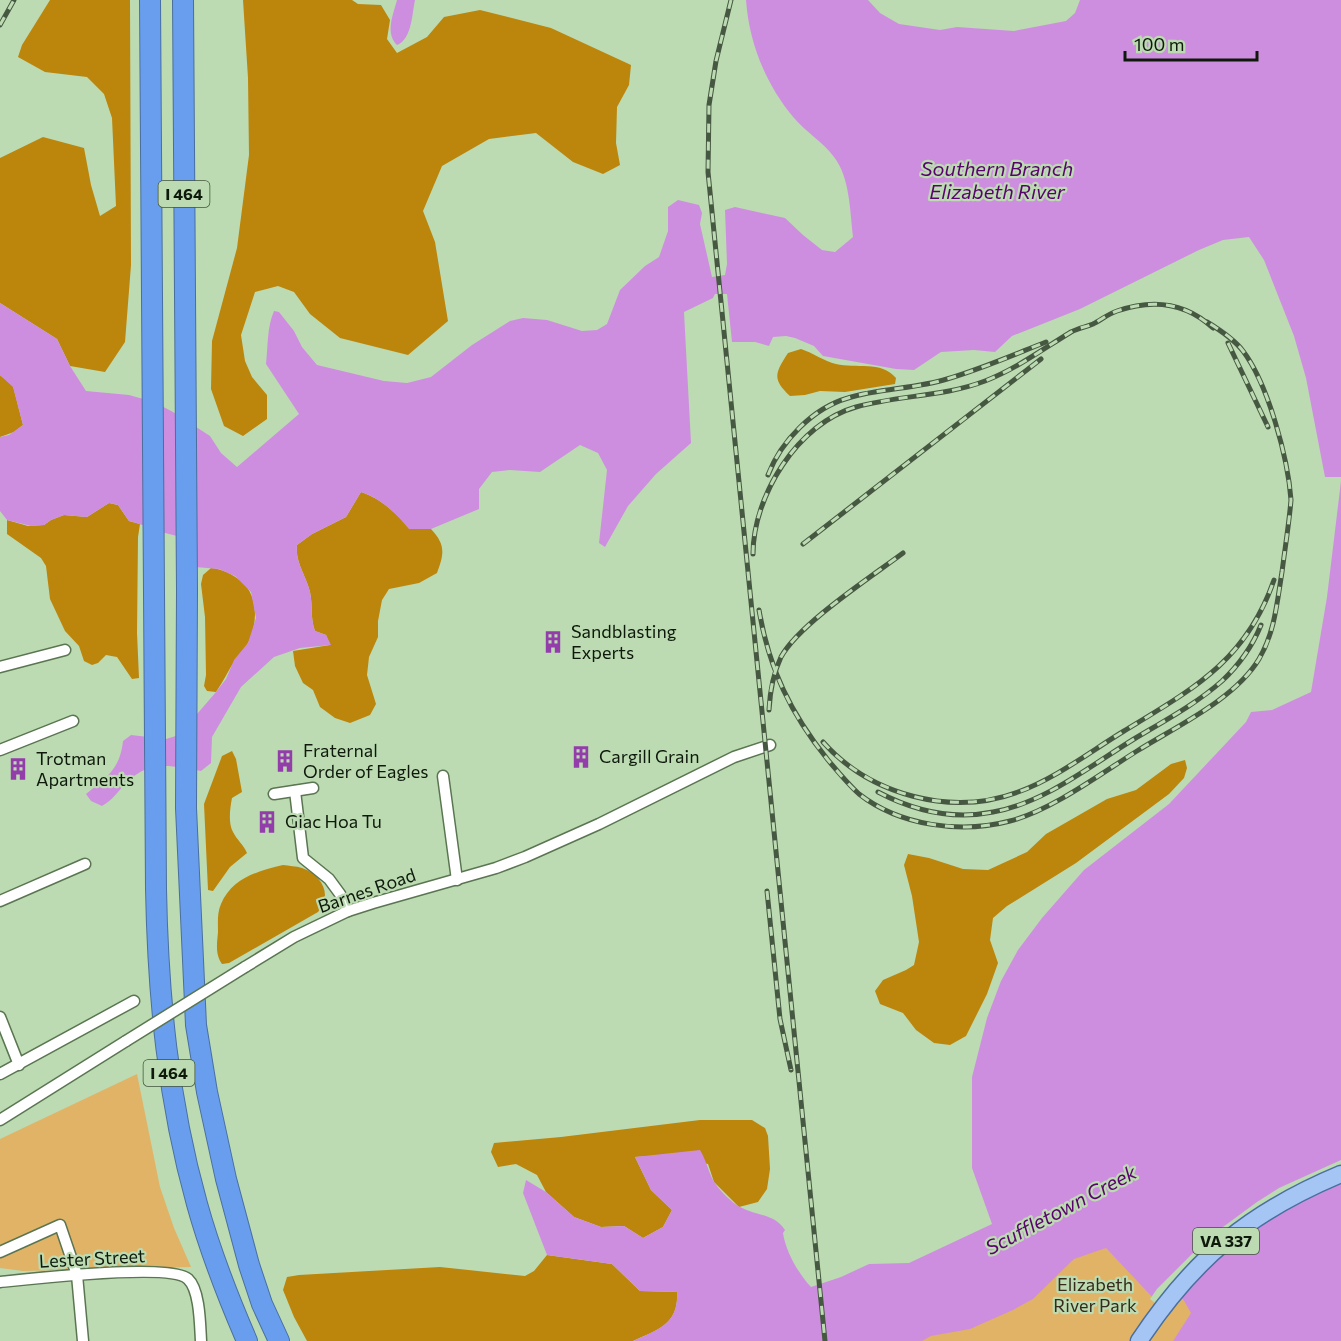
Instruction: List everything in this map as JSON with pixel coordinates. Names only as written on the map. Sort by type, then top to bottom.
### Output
[{"type":"highway","name":"I 464","points":[[150,0],[156,889],[159,977],[164,1033],[175,1108],[197,1205],[216,1262],[247,1341]]},
{"type":"highway","name":"I 464","points":[[183,0],[187,590],[186,808],[196,1025],[223,1166],[262,1304],[279,1341]]},
{"type":"highway","points":[[245,1249],[294,1341]]},
{"type":"main road","name":"VA 337","points":[[1139,1341],[1184,1279],[1238,1230],[1300,1191],[1341,1174]]},
{"type":"street","points":[[0,667],[65,650]]},
{"type":"street","points":[[0,750],[73,721]]},
{"type":"street","name":"Barnes Road","points":[[0,1120],[294,937],[348,911],[457,880],[525,857],[599,824],[734,757],[770,745]]},
{"type":"street","points":[[443,776],[457,880]]},
{"type":"street","points":[[274,794],[313,788]]},
{"type":"street","points":[[295,790],[303,858],[329,879],[340,894],[348,911]]},
{"type":"street","points":[[0,900],[85,864]]},
{"type":"street","points":[[0,1074],[134,1001]]},
{"type":"street","points":[[0,1017],[19,1065]]},
{"type":"street","points":[[0,1252],[60,1225],[77,1275],[83,1341]]},
{"type":"street","name":"Lester Street","points":[[0,1281],[77,1275],[174,1273],[185,1277],[192,1285],[201,1341]]},
{"type":"green space","points":[[137,1074],[160,1187],[191,1267],[23,1271],[0,1268],[0,1139]]},
{"type":"green space","name":"Elizabeth River Park","points":[[1109,1245],[1188,1298],[1193,1311],[1177,1341],[909,1341],[1071,1256]]},
{"type":"shaded area","points":[[50,0],[130,0],[131,265],[125,342],[105,372],[70,366],[57,339],[0,303],[0,158],[43,137],[84,148],[100,216],[116,206],[112,118],[104,94],[87,77],[45,72],[18,57],[22,45]]},
{"type":"shaded area","points":[[243,0],[352,0],[358,4],[381,5],[390,20],[387,39],[397,53],[427,37],[444,17],[480,10],[551,28],[631,65],[629,85],[617,107],[616,143],[620,165],[603,174],[573,162],[536,133],[489,139],[442,166],[423,211],[435,242],[448,321],[408,355],[340,338],[310,314],[294,292],[278,286],[255,292],[241,335],[245,361],[252,377],[267,395],[267,419],[243,436],[224,426],[211,389],[212,341],[237,248],[249,155],[248,78]]},
{"type":"shaded area","points":[[801,349],[836,364],[883,369],[896,378],[895,384],[845,392],[820,391],[790,396],[780,385],[778,371],[788,353]]},
{"type":"shaded area","points":[[0,375],[13,386],[23,425],[14,432],[0,437]]},
{"type":"shaded area","points":[[361,492],[387,507],[409,528],[431,529],[439,540],[442,555],[437,573],[419,583],[389,589],[382,600],[378,637],[369,657],[367,675],[376,704],[370,715],[350,723],[335,718],[320,707],[313,690],[303,683],[295,666],[293,651],[330,645],[326,635],[315,631],[310,592],[299,563],[297,545],[312,534],[346,517]]},
{"type":"shaded area","points":[[109,503],[118,505],[129,521],[140,524],[137,633],[139,678],[132,679],[117,657],[106,655],[98,663],[92,665],[84,661],[79,646],[65,631],[50,599],[46,566],[41,558],[7,534],[7,520],[28,526],[44,525],[64,515],[87,517]]},
{"type":"shaded area","points":[[211,568],[227,572],[241,581],[251,594],[255,609],[254,626],[249,641],[216,692],[207,691],[204,686],[206,675],[205,617],[201,584],[203,575]]},
{"type":"shaded area","points":[[232,751],[236,759],[242,792],[232,798],[230,824],[247,853],[230,867],[213,891],[208,890],[204,804],[222,756]]},
{"type":"shaded area","points":[[1185,760],[1187,768],[1184,778],[1169,794],[1076,863],[1007,906],[993,918],[990,940],[998,963],[987,994],[966,1036],[950,1045],[934,1043],[916,1030],[903,1013],[880,1004],[875,991],[883,980],[914,965],[919,942],[912,896],[904,865],[908,854],[963,869],[988,870],[1027,852],[1046,834],[1107,799],[1136,790],[1171,764]]},
{"type":"shaded area","points":[[283,865],[302,868],[315,875],[325,892],[322,906],[318,912],[229,963],[222,964],[217,949],[218,918],[226,895],[247,877]]},
{"type":"shaded area","points":[[700,1120],[752,1120],[765,1128],[768,1136],[770,1169],[767,1189],[758,1202],[739,1207],[714,1182],[708,1164],[665,1155],[635,1157],[651,1190],[672,1210],[663,1227],[643,1238],[624,1226],[601,1227],[574,1217],[546,1192],[537,1175],[516,1164],[498,1167],[491,1152],[494,1143]]},
{"type":"shaded area","points":[[547,1255],[612,1264],[640,1291],[677,1292],[677,1303],[671,1319],[658,1329],[633,1341],[307,1341],[283,1290],[287,1277],[299,1275],[440,1267],[525,1276],[534,1271]]},
{"type":"water","points":[[397,0],[415,0],[406,37],[397,45],[391,35],[391,29]]},
{"type":"water","name":"Southern Branch Elizabeth River","points":[[746,0],[868,0],[880,13],[899,24],[940,30],[957,27],[1014,31],[1066,21],[1075,13],[1080,0],[1341,0],[1341,477],[1325,477],[1306,378],[1294,336],[1264,260],[1249,237],[1223,240],[1199,250],[1080,309],[1012,336],[995,352],[974,350],[941,352],[914,370],[823,356],[814,346],[786,336],[773,337],[769,346],[755,342],[732,342],[727,294],[715,294],[713,298],[684,312],[691,443],[656,474],[628,506],[605,547],[599,543],[607,470],[598,453],[580,445],[540,472],[510,470],[492,472],[479,489],[479,509],[431,529],[409,529],[387,507],[361,492],[346,517],[312,534],[297,545],[299,563],[310,592],[315,631],[326,635],[331,645],[300,648],[274,657],[241,687],[212,737],[211,763],[201,771],[170,766],[153,767],[135,775],[102,806],[91,801],[86,794],[116,766],[123,741],[131,735],[166,739],[179,735],[226,679],[234,660],[248,643],[256,618],[251,592],[235,576],[219,569],[195,567],[184,537],[129,521],[118,505],[109,503],[87,517],[64,515],[44,525],[31,526],[7,520],[0,511],[0,437],[9,435],[23,425],[13,387],[0,375],[0,303],[57,339],[86,391],[129,395],[154,402],[210,436],[221,453],[237,467],[299,414],[266,364],[269,330],[274,311],[279,312],[317,365],[384,381],[407,383],[431,377],[472,345],[510,321],[523,318],[547,320],[582,331],[597,330],[607,324],[620,290],[645,266],[659,257],[668,231],[668,207],[678,200],[699,205],[702,213],[700,224],[712,277],[725,275],[727,264],[725,210],[735,207],[785,218],[822,250],[835,252],[853,237],[843,174],[830,152],[794,118],[767,78],[755,48]]},
{"type":"water","name":"Scuffletown Creek","points":[[1341,481],[1341,1341],[1173,1341],[1191,1313],[1183,1299],[1155,1300],[1106,1248],[1074,1259],[1033,1299],[1013,1310],[970,1329],[931,1336],[922,1341],[633,1341],[658,1329],[670,1319],[677,1303],[677,1292],[640,1291],[612,1264],[547,1255],[523,1193],[526,1180],[546,1192],[574,1217],[601,1227],[624,1226],[643,1238],[663,1227],[672,1210],[651,1190],[635,1157],[700,1150],[713,1180],[729,1199],[746,1210],[776,1220],[781,1224],[785,1230],[783,1233],[790,1255],[797,1269],[811,1287],[869,1264],[909,1263],[992,1224],[972,1168],[972,1077],[987,1018],[1001,981],[1018,950],[1042,918],[1084,870],[1169,804],[1246,722],[1251,712],[1272,710],[1311,692],[1327,597]]},
{"type":"pier","points":[[1341,1160],[1341,1182],[1289,1206],[1268,1219],[1222,1254],[1173,1302],[1155,1303],[1150,1299],[1157,1289],[1208,1238],[1257,1202],[1279,1188]]},
{"type":"railway","points":[[0,25],[14,0]]},
{"type":"railway","points":[[731,0],[716,61],[709,105],[708,172],[825,1341]]},
{"type":"railway","points":[[753,554],[755,532],[770,486],[798,445],[815,429],[835,416],[872,403],[953,390],[985,381],[1018,365],[1074,331],[1130,307],[1155,304],[1180,308],[1202,319],[1213,328]]},
{"type":"railway","points":[[759,610],[775,671],[783,690],[815,743],[859,794],[893,814],[912,820],[952,827],[972,827],[991,825],[1026,816],[1059,800],[1204,711],[1249,673],[1269,638],[1277,606],[1291,500],[1281,443],[1261,382],[1243,351],[1207,322]]},
{"type":"railway","points":[[768,475],[790,438],[811,418],[835,403],[872,392],[923,385],[947,379],[1046,342]]},
{"type":"railway","points":[[1228,343],[1268,427]]},
{"type":"railway","points":[[803,544],[1041,359]]},
{"type":"railway","points":[[769,710],[776,670],[790,644],[819,616],[903,553]]},
{"type":"railway","points":[[823,742],[864,776],[888,788],[913,796],[939,801],[966,802],[992,799],[1018,792],[1046,780],[1072,764],[1173,701],[1214,670],[1248,632],[1274,580]]},
{"type":"railway","points":[[878,792],[920,809],[963,815],[993,812],[1030,801],[1066,782],[1202,697],[1228,675],[1239,662],[1254,641],[1261,625]]},
{"type":"railway","points":[[767,891],[780,1019],[791,1070]]},
{"type":"place","name":"Sandblasting Experts","points":[[553,642]]},
{"type":"place","name":"Cargill Grain","points":[[581,757]]},
{"type":"place","name":"Fraternal Order of Eagles","points":[[285,761]]},
{"type":"place","name":"Trotman Apartments","points":[[18,769]]},
{"type":"place","name":"Giac Hoa Tu","points":[[267,822]]}]
